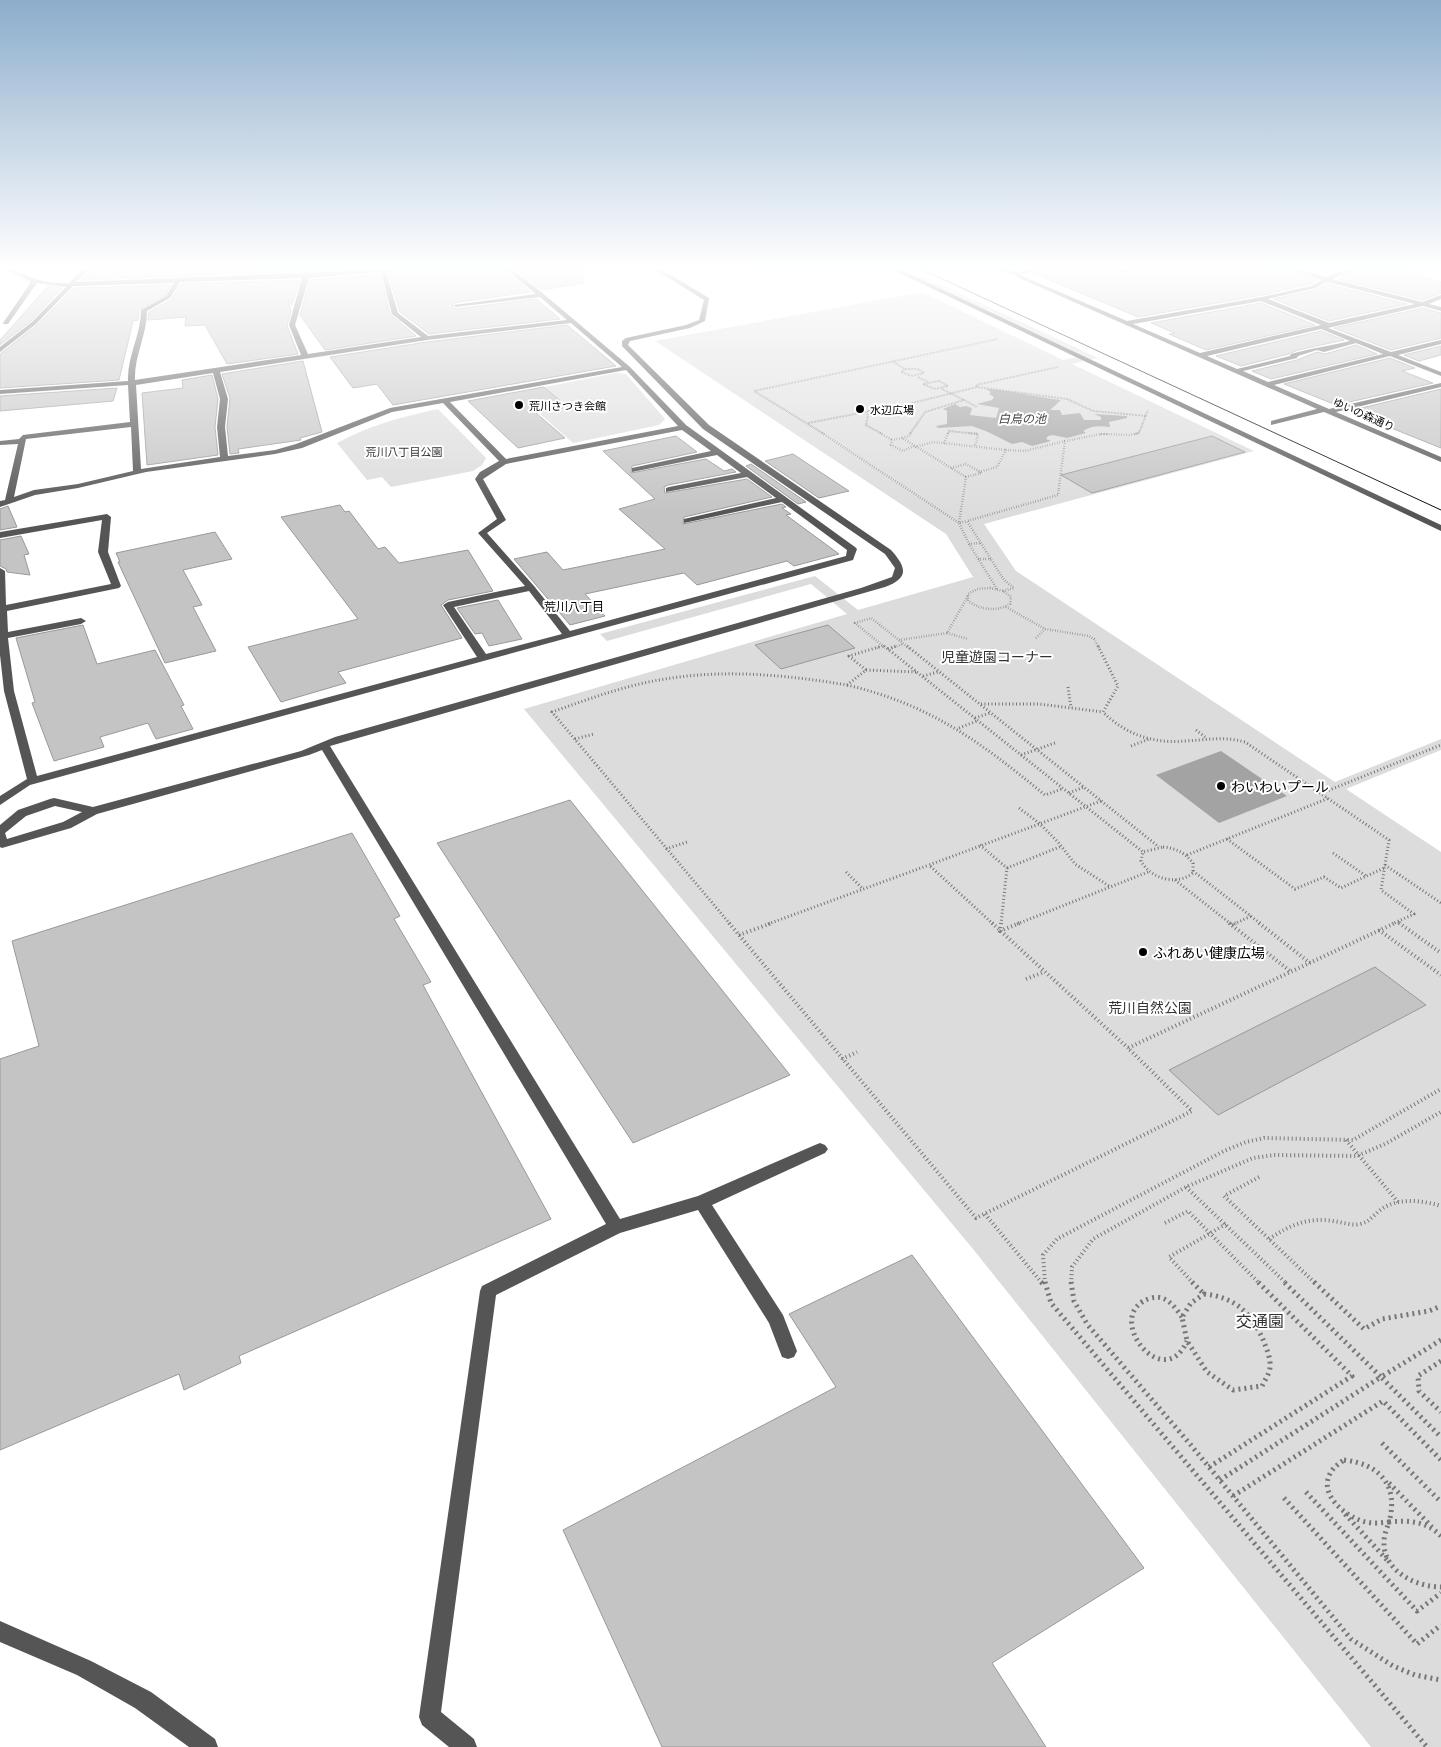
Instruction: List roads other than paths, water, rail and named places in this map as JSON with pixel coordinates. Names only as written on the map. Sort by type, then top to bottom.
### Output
[{"type":"street","points":[[135,351],[130,367],[133,383],[137,472]]},
{"type":"street","points":[[303,351],[305,356]]},
{"type":"street","points":[[0,392],[133,383],[342,351]]},
{"type":"street","points":[[0,801],[26,783],[850,558],[852,549],[683,426],[628,368],[608,351]]},
{"type":"street","points":[[0,839],[67,825],[93,811],[305,753],[324,745],[864,590],[898,577],[901,572],[900,566],[888,552],[706,427],[630,351]]},
{"type":"street","points":[[1066,351],[1441,528]]},
{"type":"street","name":"ゆいの森通り","points":[[1190,351],[1441,460]]},
{"type":"street","points":[[1200,355],[1219,351]]},
{"type":"street","points":[[1236,370],[1295,357],[1293,355],[1308,351]]},
{"type":"street","points":[[1381,351],[1441,374]]},
{"type":"street","points":[[1268,384],[1405,351]]},
{"type":"street","points":[[0,504],[9,500],[137,472],[275,452],[299,446],[390,410],[628,368]]},
{"type":"street","points":[[216,370],[224,399],[221,427],[224,459]]},
{"type":"street","points":[[1274,423],[1441,385]]},
{"type":"street","points":[[445,401],[504,462]]},
{"type":"street","points":[[0,443],[22,440],[23,437],[134,422]]},
{"type":"street","points":[[568,634],[531,588],[482,533],[502,520],[479,479],[483,474],[504,462],[683,426]]},
{"type":"street","points":[[9,500],[22,440]]},
{"type":"street","points":[[1425,453],[1441,448]]},
{"type":"street","points":[[635,470],[719,452]]},
{"type":"street","points":[[669,490],[749,474]]},
{"type":"street","points":[[687,521],[784,499]]},
{"type":"street","points":[[0,535],[107,516],[103,552],[116,586],[2,609]]},
{"type":"street","points":[[0,571],[3,636],[9,691],[33,781]]},
{"type":"street","points":[[483,658],[448,605],[531,588]]},
{"type":"street","points":[[3,636],[81,621]]},
{"type":"street","points":[[324,745],[616,1226]]},
{"type":"street","points":[[0,839],[22,813],[54,802],[93,811]]},
{"type":"street","points":[[466,1747],[430,1717],[488,1292],[616,1226],[702,1202],[820,1149]]},
{"type":"street","points":[[702,1202],[777,1320],[788,1351]]},
{"type":"street","points":[[0,1631],[84,1668],[143,1700],[207,1747]]},
{"type":"water","name":"白鳥の池","points":[[986,389],[1061,400],[1050,410],[1060,410],[1062,415],[1080,413],[1084,420],[1101,420],[1101,417],[1094,414],[1127,416],[1127,418],[1109,422],[1110,427],[1093,427],[1083,431],[1086,433],[1067,438],[1053,435],[1048,436],[1046,439],[1051,441],[1032,446],[1022,442],[1012,444],[972,426],[938,428],[936,426],[947,424],[947,411],[943,409],[955,404],[960,407],[972,408],[970,415],[996,418],[999,408],[977,404],[992,400],[994,397]]},
{"type":"water","name":"わいわいプール","points":[[1221,751],[1287,796],[1219,823],[1156,775]]},
{"type":"tram line","points":[[1097,351],[1441,510]]},
{"type":"place","name":"荒川さつき会館","points":[[519,405]]},
{"type":"place","name":"水辺広場","points":[[860,409]]},
{"type":"place","name":"わいわいプール","points":[[1221,786]]},
{"type":"place","name":"ふれあい健康広場","points":[[1143,952]]},
{"type":"district","name":"荒川八丁目","points":[[574,606]]},
{"type":"park label","name":"荒川八丁目公園","points":[[404,451]]},
{"type":"park label","name":"児童遊園コーナー","points":[[997,656]]},
{"type":"park label","name":"荒川自然公園","points":[[1150,1007]]},
{"type":"park label","name":"交通園","points":[[1260,1320]]}]
